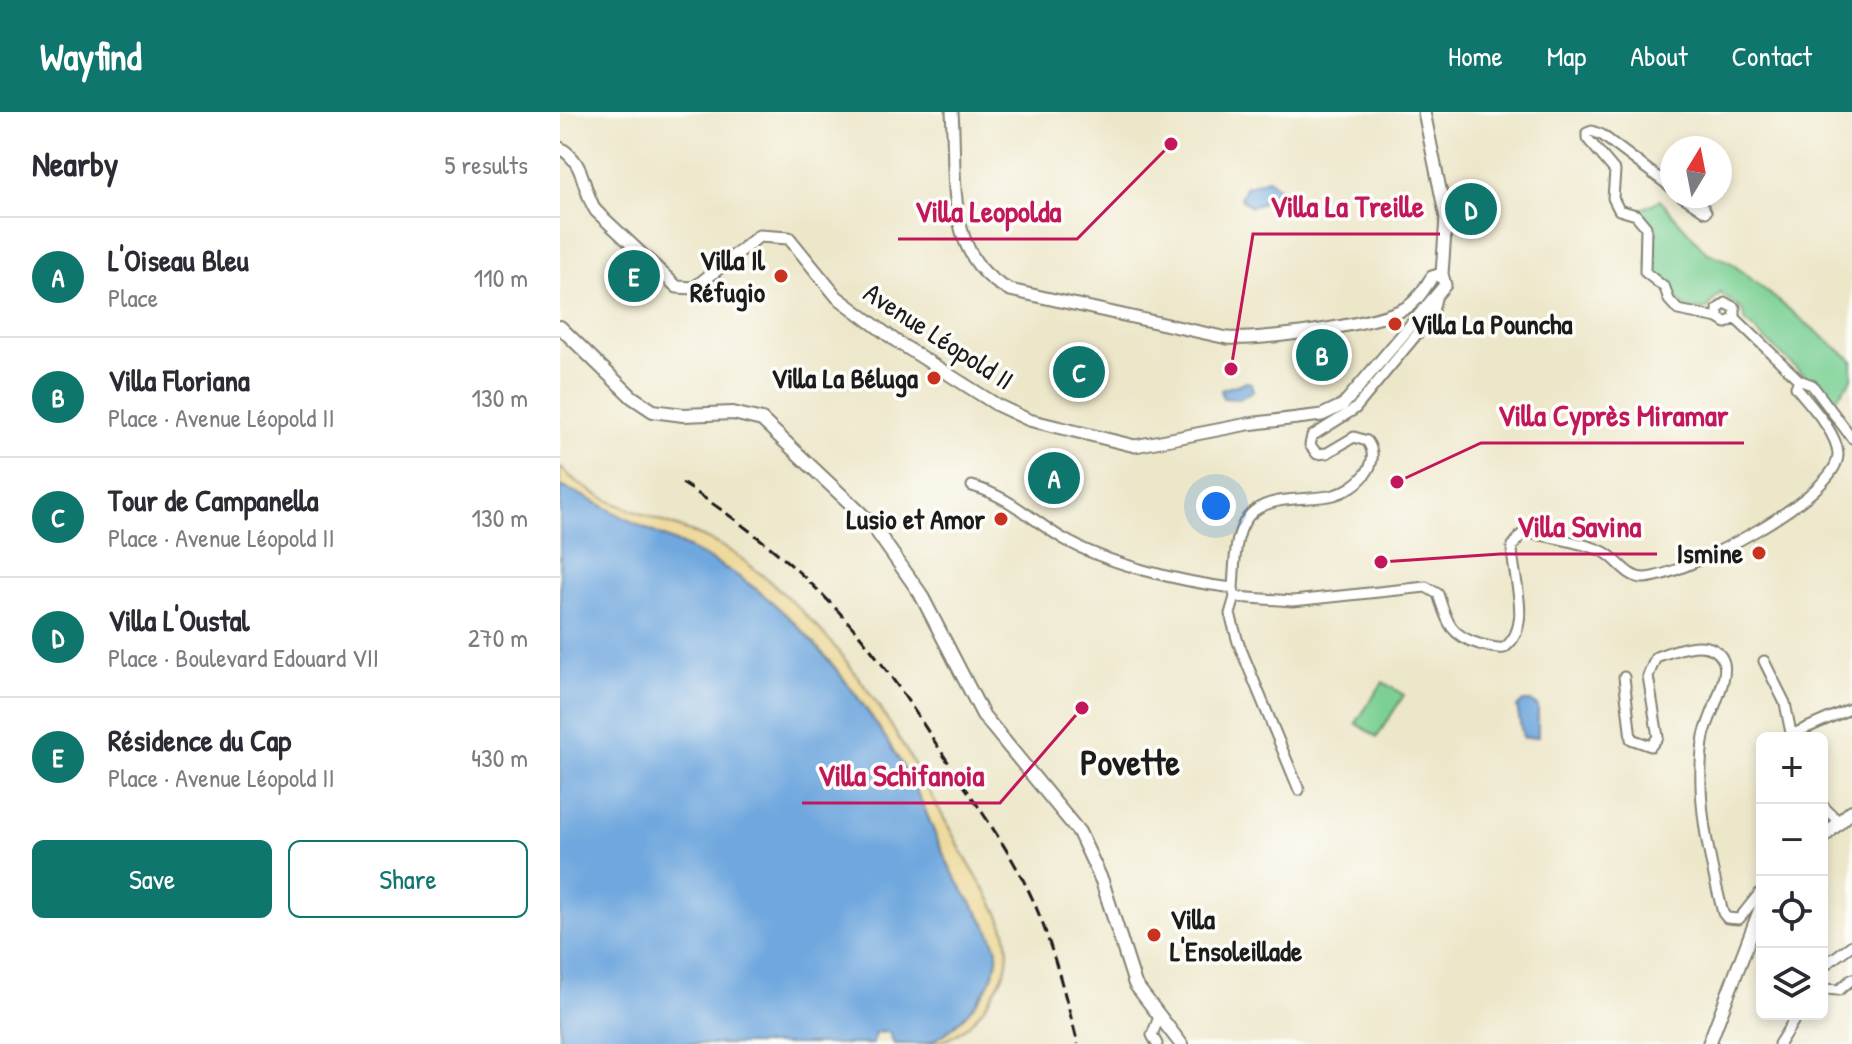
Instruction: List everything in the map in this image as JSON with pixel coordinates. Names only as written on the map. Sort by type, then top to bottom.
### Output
[{"type":"main road","points":[[560,327],[632,397],[653,411],[683,415],[733,413],[762,420],[870,522],[920,593],[983,715],[1079,832],[1110,903],[1123,955],[1135,984],[1181,1044]]},
{"type":"main road","points":[[1828,832],[1852,811]]},
{"type":"main road","points":[[1709,1044],[1756,921]]},
{"type":"street","points":[[952,112],[961,233],[979,269],[990,280],[1010,290],[1227,338],[1261,339],[1394,313],[1421,295],[1432,277],[1442,274]]},
{"type":"street","name":"Avenue Léopold II","points":[[560,148],[579,164],[589,200],[596,211],[677,287],[694,288],[759,236],[789,238],[837,297],[896,341],[997,405],[1029,420],[1135,446],[1248,424],[1322,415],[1343,405],[1360,388],[1445,285],[1442,274],[1446,218],[1424,112]]},
{"type":"street","points":[[1660,179],[1602,135],[1592,131],[1587,133],[1587,138],[1615,171],[1613,198],[1619,210],[1636,215],[1646,227],[1645,272],[1665,288],[1669,300],[1678,310],[1718,318],[1726,323],[1735,318]]},
{"type":"street","points":[[1299,790],[1238,642],[1230,614],[1239,534],[1255,511],[1274,503],[1336,494],[1371,468],[1373,450],[1362,439],[1354,437],[1327,453],[1317,454],[1311,449],[1310,440],[1315,432],[1342,419],[1363,402],[1432,316],[1436,298]]},
{"type":"street","points":[[1718,318],[1718,309],[1726,303],[1735,308],[1735,318],[1799,380],[1812,385],[1852,438]]},
{"type":"street","points":[[972,486],[1009,500],[1062,537],[1095,554],[1234,593],[1293,601],[1426,587],[1438,594],[1447,624],[1459,637],[1495,649],[1504,648],[1517,629],[1519,593],[1512,547],[1522,534],[1534,532],[1551,539],[1586,544],[1607,553],[1631,575],[1646,578],[1687,566],[1744,539],[1828,478],[1837,461],[1836,445],[1796,387],[1799,380]]},
{"type":"street","points":[[1624,677],[1631,739],[1635,743],[1651,746],[1658,737],[1648,676],[1656,657],[1685,646],[1712,648],[1722,658],[1725,669],[1704,736],[1701,788],[1723,913],[1727,918],[1739,919],[1756,898]]},
{"type":"street","points":[[1764,661],[1785,703],[1792,732]]},
{"type":"street","points":[[1801,732],[1852,708]]},
{"type":"street","points":[[1828,811],[1838,821]]},
{"type":"street","points":[[1828,963],[1852,945]]},
{"type":"street","points":[[1828,989],[1839,990],[1852,979]]},
{"type":"street","points":[[1157,1044],[1152,1035],[1159,1017]]},
{"type":"street","points":[[1779,1044],[1794,1020]]},
{"type":"green space","points":[[1660,200],[1660,208],[1667,208],[1706,252],[1730,262],[1852,360],[1852,379],[1833,402],[1746,322],[1742,310],[1720,293],[1707,309],[1688,310],[1647,266],[1650,243],[1657,233],[1640,210]]},
{"type":"green space","points":[[1383,682],[1404,695],[1377,737],[1356,723]]},
{"type":"sand","points":[[560,467],[579,484],[601,497],[698,535],[742,559],[815,625],[869,692],[912,761],[992,902],[1005,931],[1008,955],[1002,978],[980,1013],[961,1031],[950,1038],[924,1044],[948,1029],[980,999],[993,973],[996,959],[992,939],[948,865],[907,774],[856,694],[794,622],[757,590],[697,552],[560,486]]},
{"type":"water","points":[[1268,179],[1279,188],[1274,199],[1251,207],[1240,198],[1245,187]]},
{"type":"water","points":[[1251,383],[1253,391],[1239,399],[1223,398],[1221,390]]},
{"type":"water","points":[[560,486],[697,553],[757,590],[815,645],[856,695],[907,775],[948,864],[988,928],[996,947],[997,959],[985,989],[949,1030],[925,1044],[894,1044],[889,1032],[875,1033],[873,1044],[560,1044]]},
{"type":"water","points":[[1523,701],[1531,701],[1538,707],[1538,737],[1523,738],[1517,707]]},
{"type":"railway","points":[[682,483],[733,518],[804,577],[848,622],[891,676],[1025,883],[1053,953],[1078,1044]]},
{"type":"place","name":"Villa Leopolda","points":[[1171,144]]},
{"type":"place","name":"Villa L'Oustal","points":[[1471,209]]},
{"type":"place","name":"Résidence du Cap","points":[[634,276]]},
{"type":"place","name":"Villa Il Réfugio","points":[[781,276]]},
{"type":"place","name":"Villa La Pouncha","points":[[1395,324]]},
{"type":"place","name":"Villa Floriana","points":[[1322,355]]},
{"type":"place","name":"Villa La Treille","points":[[1231,369]]},
{"type":"place","name":"Tour de Campanella","points":[[1079,372]]},
{"type":"place","name":"Villa La Béluga","points":[[934,378]]},
{"type":"place","name":"L'Oiseau Bleu","points":[[1054,478]]},
{"type":"place","name":"Villa Cyprès Miramar","points":[[1397,482]]},
{"type":"place","name":"Lusio et Amor","points":[[1001,519]]},
{"type":"place","name":"Ismine","points":[[1759,553]]},
{"type":"place","name":"Villa Savina","points":[[1381,562]]},
{"type":"place","name":"Villa Schifanoia","points":[[1082,708]]},
{"type":"place","name":"Villa L'Ensoleillade","points":[[1154,935]]},
{"type":"district","name":"Povette","points":[[1130,761]]}]
